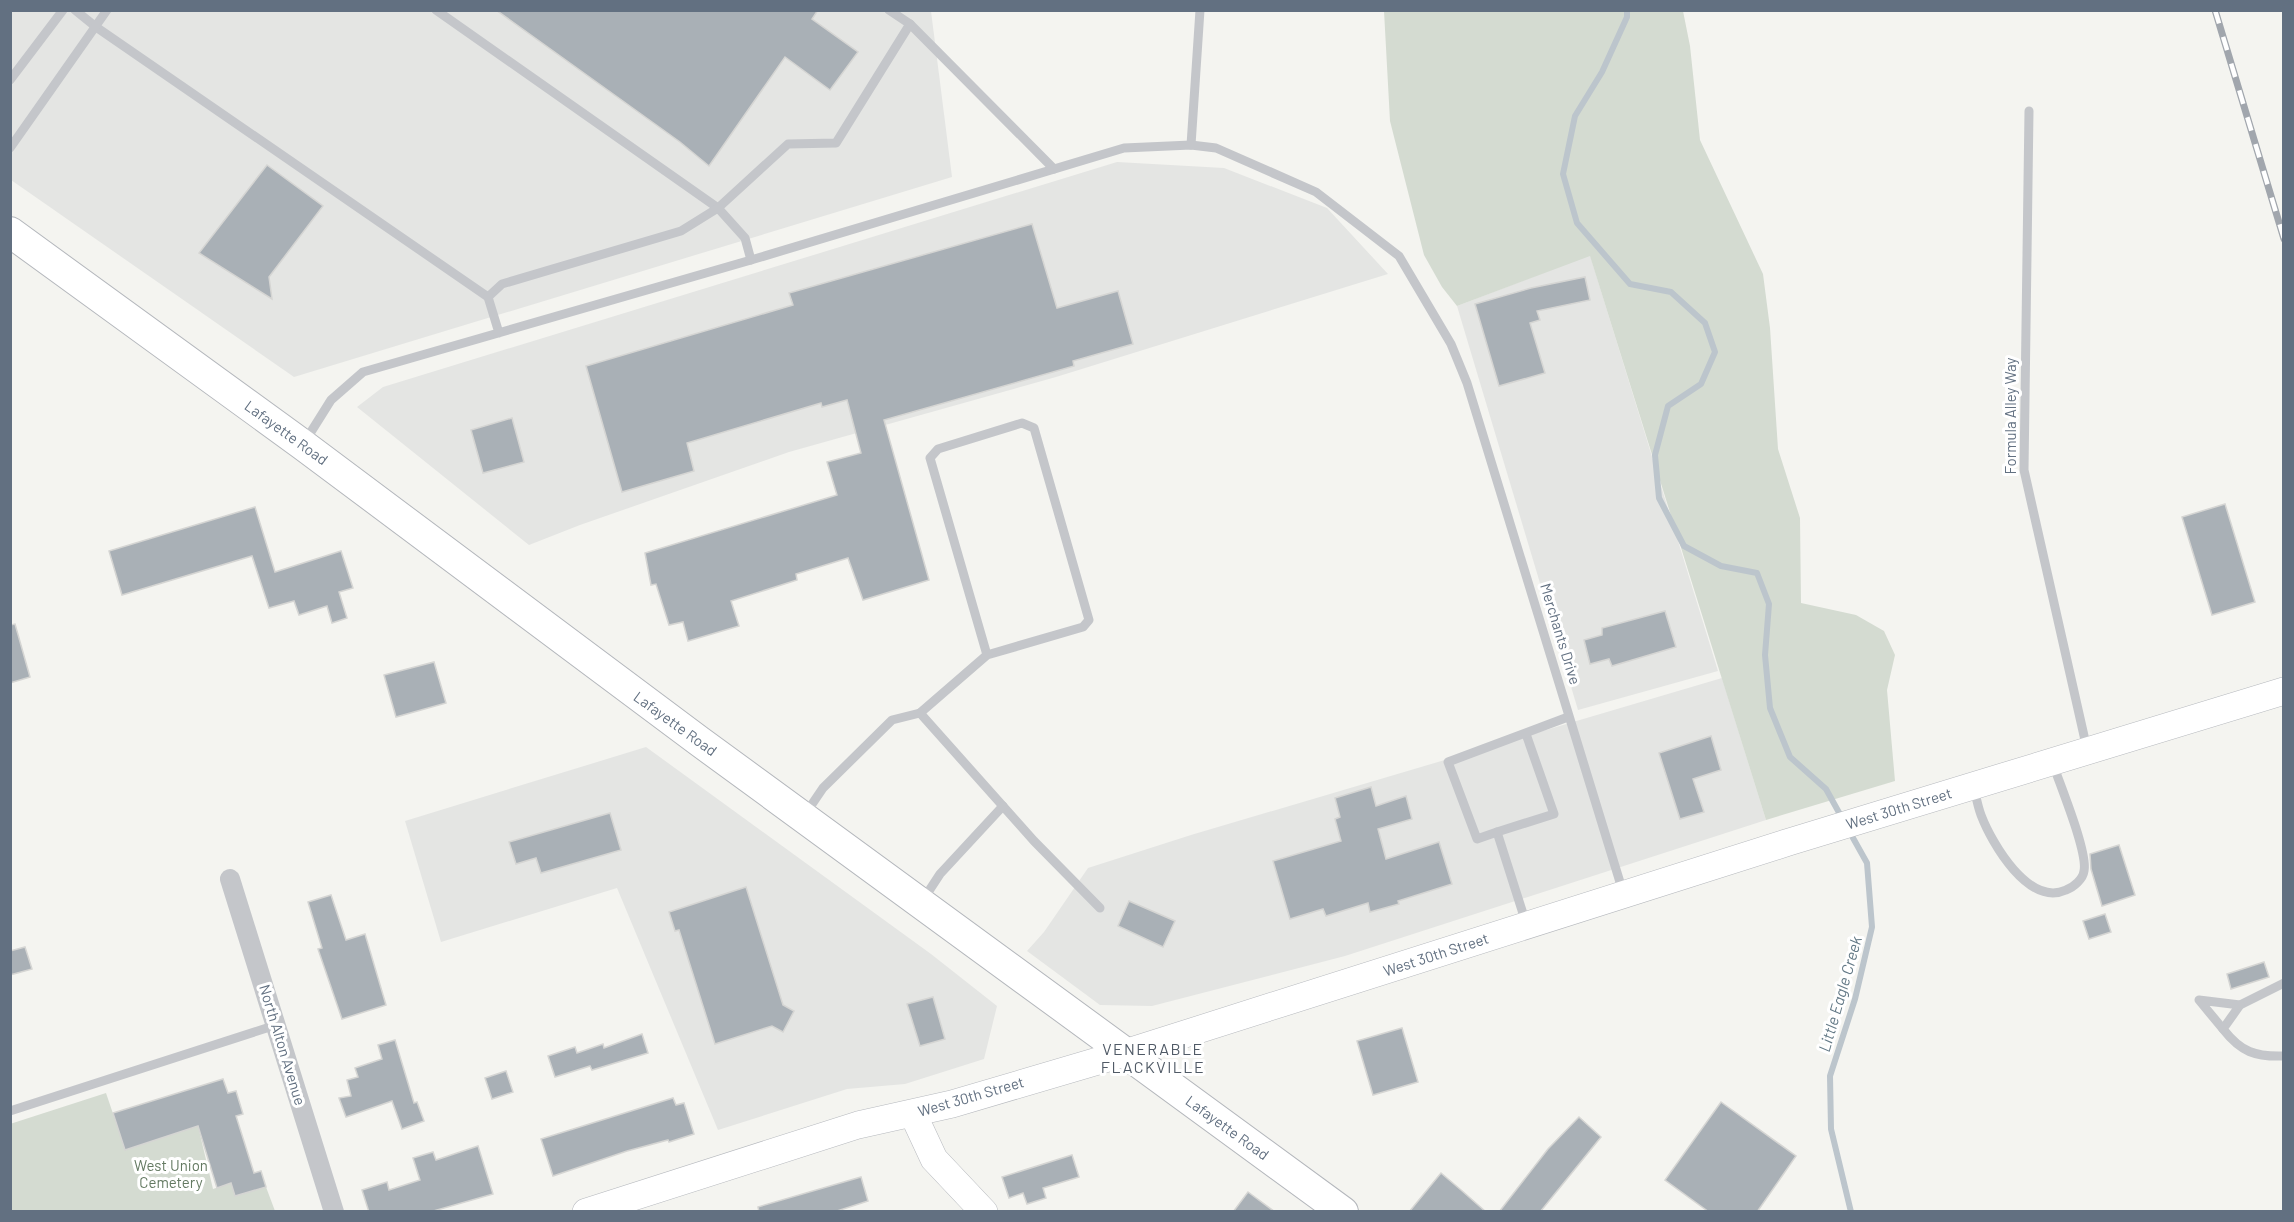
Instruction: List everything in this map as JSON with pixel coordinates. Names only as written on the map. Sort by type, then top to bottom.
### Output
[{"type":"main road","name":"Lafayette Road","points":[[10,232],[303,445],[803,817],[1343,1212]]},
{"type":"main road","name":"West 30th Street","points":[[586,1212],[858,1125],[913,1114],[1125,1053],[1789,842],[2283,691]]},
{"type":"main road","points":[[913,1114],[934,1159],[984,1212]]},
{"type":"street","name":"North Alton Avenue","points":[[230,879],[334,1212]]},
{"type":"lane","points":[[10,80],[63,10]]},
{"type":"lane","points":[[75,10],[96,27],[488,297],[499,333]]},
{"type":"lane","points":[[10,148],[107,10]]},
{"type":"lane","points":[[436,10],[718,208],[745,238],[751,260]]},
{"type":"lane","points":[[889,10],[910,24],[1054,169]]},
{"type":"lane","points":[[1191,145],[1200,10]]},
{"type":"lane","points":[[488,297],[502,284],[681,231],[718,208],[788,144],[836,143],[910,24]]},
{"type":"lane","name":"Formula Alley Way","points":[[2029,111],[2024,470],[2088,751]]},
{"type":"lane","name":"Merchants Drive","points":[[303,445],[331,400],[363,372],[751,260],[1124,148],[1191,145],[1216,148],[1316,192],[1399,256],[1451,344],[1467,383],[1624,894]]},
{"type":"lane","points":[[803,817],[823,788],[892,720],[920,713],[987,655],[1083,627],[1089,620],[1034,428],[1022,423],[938,449],[930,458],[987,655]]},
{"type":"lane","points":[[920,713],[1003,806],[1100,908]]},
{"type":"lane","points":[[1526,734],[1554,814],[1478,839],[1448,762],[1568,717]]},
{"type":"lane","points":[[1973,786],[1980,814],[1990,835],[2022,879],[2039,891],[2056,894],[2068,890],[2080,880],[2085,870],[2079,839],[2052,762]]},
{"type":"lane","points":[[920,903],[940,874],[1003,806]]},
{"type":"lane","points":[[1497,832],[1527,926]]},
{"type":"lane","points":[[2223,1029],[2240,1005],[2283,983]]},
{"type":"lane","points":[[2240,1005],[2199,1000],[2235,1043],[2262,1057],[2283,1056]]},
{"type":"lane","points":[[10,1111],[276,1025]]},
{"type":"shaded area","points":[[11,10],[931,11],[952,177],[294,377],[11,180]]},
{"type":"shaded area","points":[[1117,162],[1224,168],[1327,208],[1388,274],[1056,377],[789,452],[529,545],[357,407],[383,387]]},
{"type":"shaded area","points":[[1590,255],[1718,671],[1578,710],[1457,306]]},
{"type":"shaded area","points":[[1722,678],[1766,820],[1345,956],[1152,1006],[1100,1005],[1027,951],[1044,932],[1088,868],[1191,835]]},
{"type":"shaded area","points":[[646,747],[931,954],[997,1006],[984,1059],[905,1084],[847,1089],[718,1130],[617,888],[441,942],[405,821]]},
{"type":"green space","points":[[1384,11],[1683,11],[1690,46],[1700,140],[1763,274],[1770,328],[1778,449],[1800,518],[1801,603],[1856,615],[1884,631],[1895,655],[1887,690],[1895,781],[1766,820],[1590,256],[1457,306],[1442,287],[1424,255],[1390,121]]},
{"type":"green space","name":"West Union Cemetery","points":[[106,1093],[125,1149],[198,1126],[213,1189],[231,1183],[236,1196],[266,1187],[275,1211],[11,1211],[10,1124]]},
{"type":"building","points":[[496,10],[818,10],[812,19],[858,52],[830,90],[785,57],[709,166],[680,142]]},
{"type":"building","points":[[267,165],[323,206],[269,277],[272,299],[199,253]]},
{"type":"building","points":[[1032,224],[1057,308],[1118,291],[1133,344],[1073,361],[1074,366],[884,420],[929,580],[863,600],[848,558],[796,574],[797,580],[731,601],[739,626],[688,641],[683,622],[669,625],[656,584],[651,585],[645,553],[837,495],[827,462],[861,453],[847,400],[822,407],[821,403],[687,443],[694,471],[622,492],[586,366],[793,305],[789,293]]},
{"type":"building","points":[[1585,277],[1590,300],[1537,311],[1540,320],[1530,323],[1545,373],[1499,386],[1475,304],[1531,288]]},
{"type":"building","points":[[512,418],[524,462],[483,473],[471,430]]},
{"type":"building","points":[[2225,504],[2255,602],[2212,615],[2182,517]]},
{"type":"building","points":[[255,507],[275,572],[341,551],[353,588],[339,592],[347,618],[332,623],[327,606],[299,615],[294,601],[269,608],[252,556],[122,595],[109,551]]},
{"type":"building","points":[[1665,611],[1676,647],[1612,666],[1609,659],[1590,664],[1584,640],[1602,635],[1602,628]]},
{"type":"building","points":[[15,624],[30,677],[10,683],[10,625]]},
{"type":"building","points":[[434,662],[446,703],[396,717],[384,675]]},
{"type":"building","points":[[1711,736],[1721,770],[1693,779],[1704,812],[1680,819],[1659,753]]},
{"type":"building","points":[[1371,787],[1376,806],[1406,796],[1412,819],[1378,829],[1386,859],[1439,842],[1452,884],[1398,901],[1399,904],[1370,912],[1368,903],[1326,916],[1323,909],[1290,919],[1273,861],[1341,841],[1335,819],[1340,817],[1335,798]]},
{"type":"building","points":[[610,813],[621,850],[541,873],[536,858],[516,864],[509,842]]},
{"type":"building","points":[[2119,845],[2135,895],[2102,906],[2091,869],[2090,854]]},
{"type":"building","points":[[746,887],[783,1005],[794,1011],[783,1032],[772,1026],[715,1044],[679,930],[675,931],[669,912]]},
{"type":"building","points":[[331,895],[346,940],[365,934],[386,1005],[342,1019],[318,949],[322,948],[308,902]]},
{"type":"building","points":[[1129,901],[1175,921],[1163,947],[1118,926]]},
{"type":"building","points":[[2105,914],[2111,932],[2089,939],[2083,921]]},
{"type":"building","points":[[25,947],[32,969],[10,975],[10,951]]},
{"type":"building","points":[[2264,962],[2269,977],[2231,989],[2227,974]]},
{"type":"building","points":[[933,997],[945,1039],[920,1046],[907,1004]]},
{"type":"building","points":[[1402,1028],[1418,1082],[1373,1095],[1357,1041]]},
{"type":"building","points":[[642,1034],[648,1053],[592,1070],[590,1066],[555,1077],[548,1056],[575,1047],[577,1053],[603,1044],[604,1048]]},
{"type":"building","points":[[395,1040],[414,1103],[417,1102],[424,1121],[402,1129],[392,1101],[346,1117],[339,1098],[351,1096],[347,1080],[358,1077],[355,1068],[382,1059],[378,1045]]},
{"type":"building","points":[[506,1071],[513,1092],[492,1099],[485,1078]]},
{"type":"building","points":[[223,1079],[228,1093],[236,1091],[243,1114],[236,1116],[254,1173],[261,1171],[266,1187],[235,1196],[231,1183],[217,1188],[198,1126],[125,1150],[113,1113]]},
{"type":"building","points":[[673,1098],[676,1105],[684,1103],[694,1134],[627,1151],[553,1176],[541,1139]]},
{"type":"building","points":[[1721,1102],[1796,1156],[1757,1212],[1709,1212],[1665,1180]]},
{"type":"building","points":[[1579,1117],[1601,1137],[1540,1212],[1499,1212],[1548,1149]]},
{"type":"building","points":[[478,1146],[493,1194],[430,1212],[369,1212],[362,1190],[387,1182],[389,1190],[420,1180],[413,1158],[433,1152],[436,1160]]},
{"type":"building","points":[[1072,1155],[1079,1177],[1043,1188],[1046,1198],[1027,1204],[1023,1193],[1009,1198],[1002,1177]]},
{"type":"building","points":[[1441,1173],[1461,1190],[1486,1212],[1409,1212]]},
{"type":"building","points":[[861,1177],[868,1201],[834,1212],[759,1212],[758,1207]]},
{"type":"building","points":[[1248,1192],[1275,1212],[1233,1212]]},
{"type":"waterway","name":"Little Eagle Creek","points":[[1627,10],[1627,17],[1602,72],[1575,116],[1563,174],[1577,223],[1630,284],[1671,292],[1705,323],[1715,352],[1701,384],[1668,406],[1655,455],[1659,498],[1684,546],[1721,566],[1757,573],[1769,604],[1765,655],[1770,708],[1790,757],[1826,789],[1842,818]]},
{"type":"waterway","name":"Little Eagle Creek","points":[[1848,829],[1867,863],[1872,927],[1855,999],[1830,1076],[1831,1129],[1851,1212]]},
{"type":"railway","points":[[2215,10],[2284,239]]},
{"type":"district","name":"VENERABLE FLACKVILLE","points":[[1153,1058]]}]
